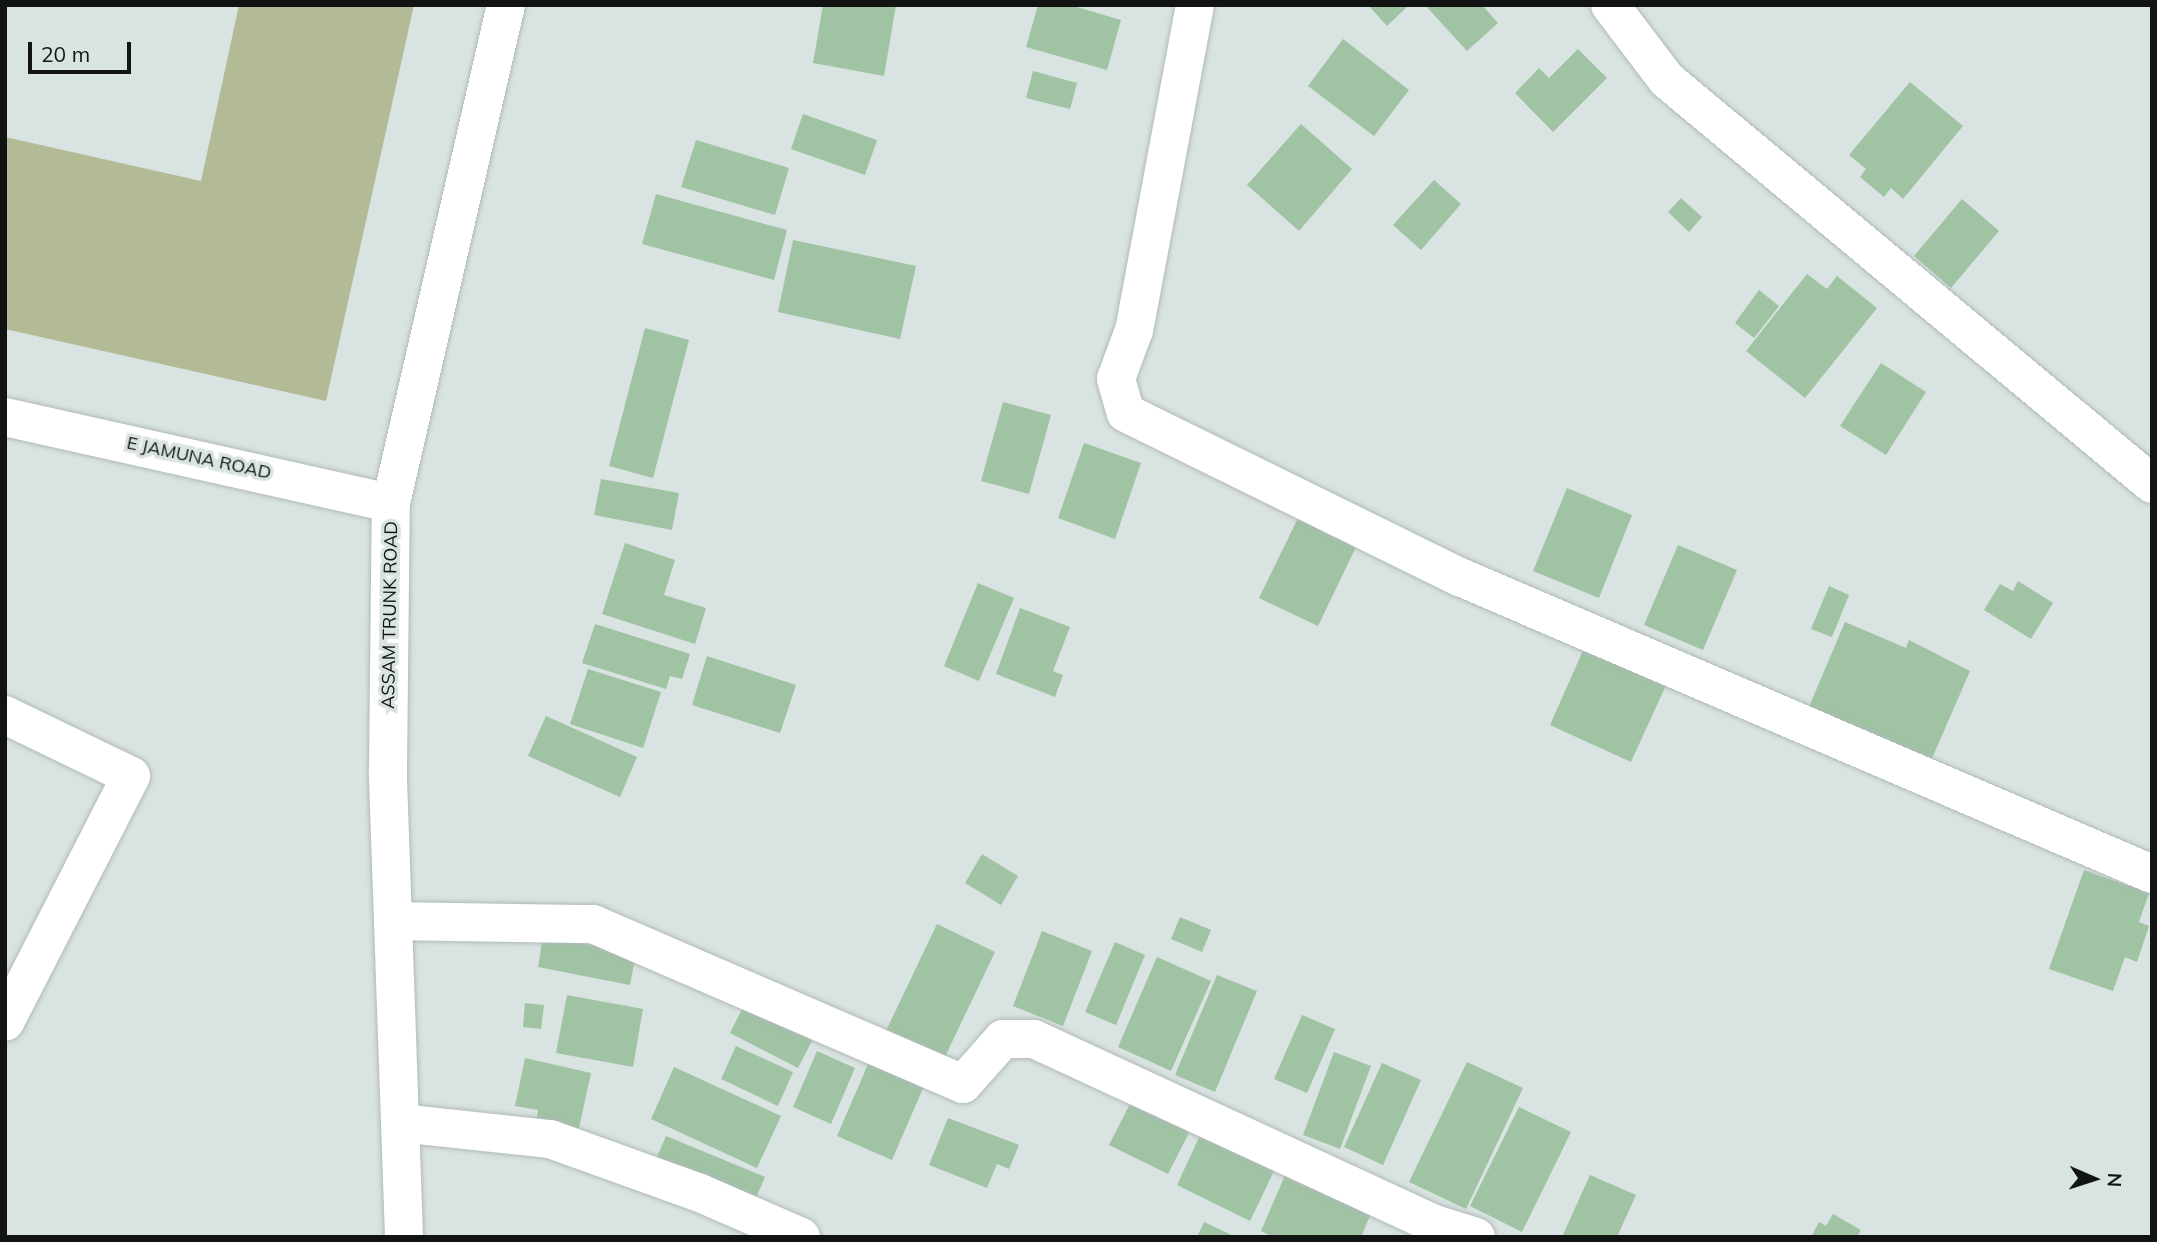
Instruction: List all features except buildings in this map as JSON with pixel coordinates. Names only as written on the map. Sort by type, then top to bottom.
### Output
[{"type":"main road","name":"ASSAM TRUNK ROAD","points":[[404,1237],[388,771],[391,503],[506,5]]},
{"type":"main road","points":[[1195,5],[1134,330],[1116,379],[1126,413],[1460,577],[2152,874]]},
{"type":"main road","points":[[1610,5],[1667,80],[2152,484]]},
{"type":"main road","name":"E JAMUNA ROAD","points":[[5,417],[391,503]]},
{"type":"main road","points":[[5,715],[131,776],[5,1022]]},
{"type":"main road","points":[[393,921],[593,925],[963,1084],[1003,1039],[1034,1039],[1434,1224],[1476,1237]]},
{"type":"main road","points":[[400,1124],[551,1139],[700,1193],[801,1237]]},
{"type":"green space","points":[[239,5],[414,5],[326,401],[5,329],[5,137],[201,181]]}]
